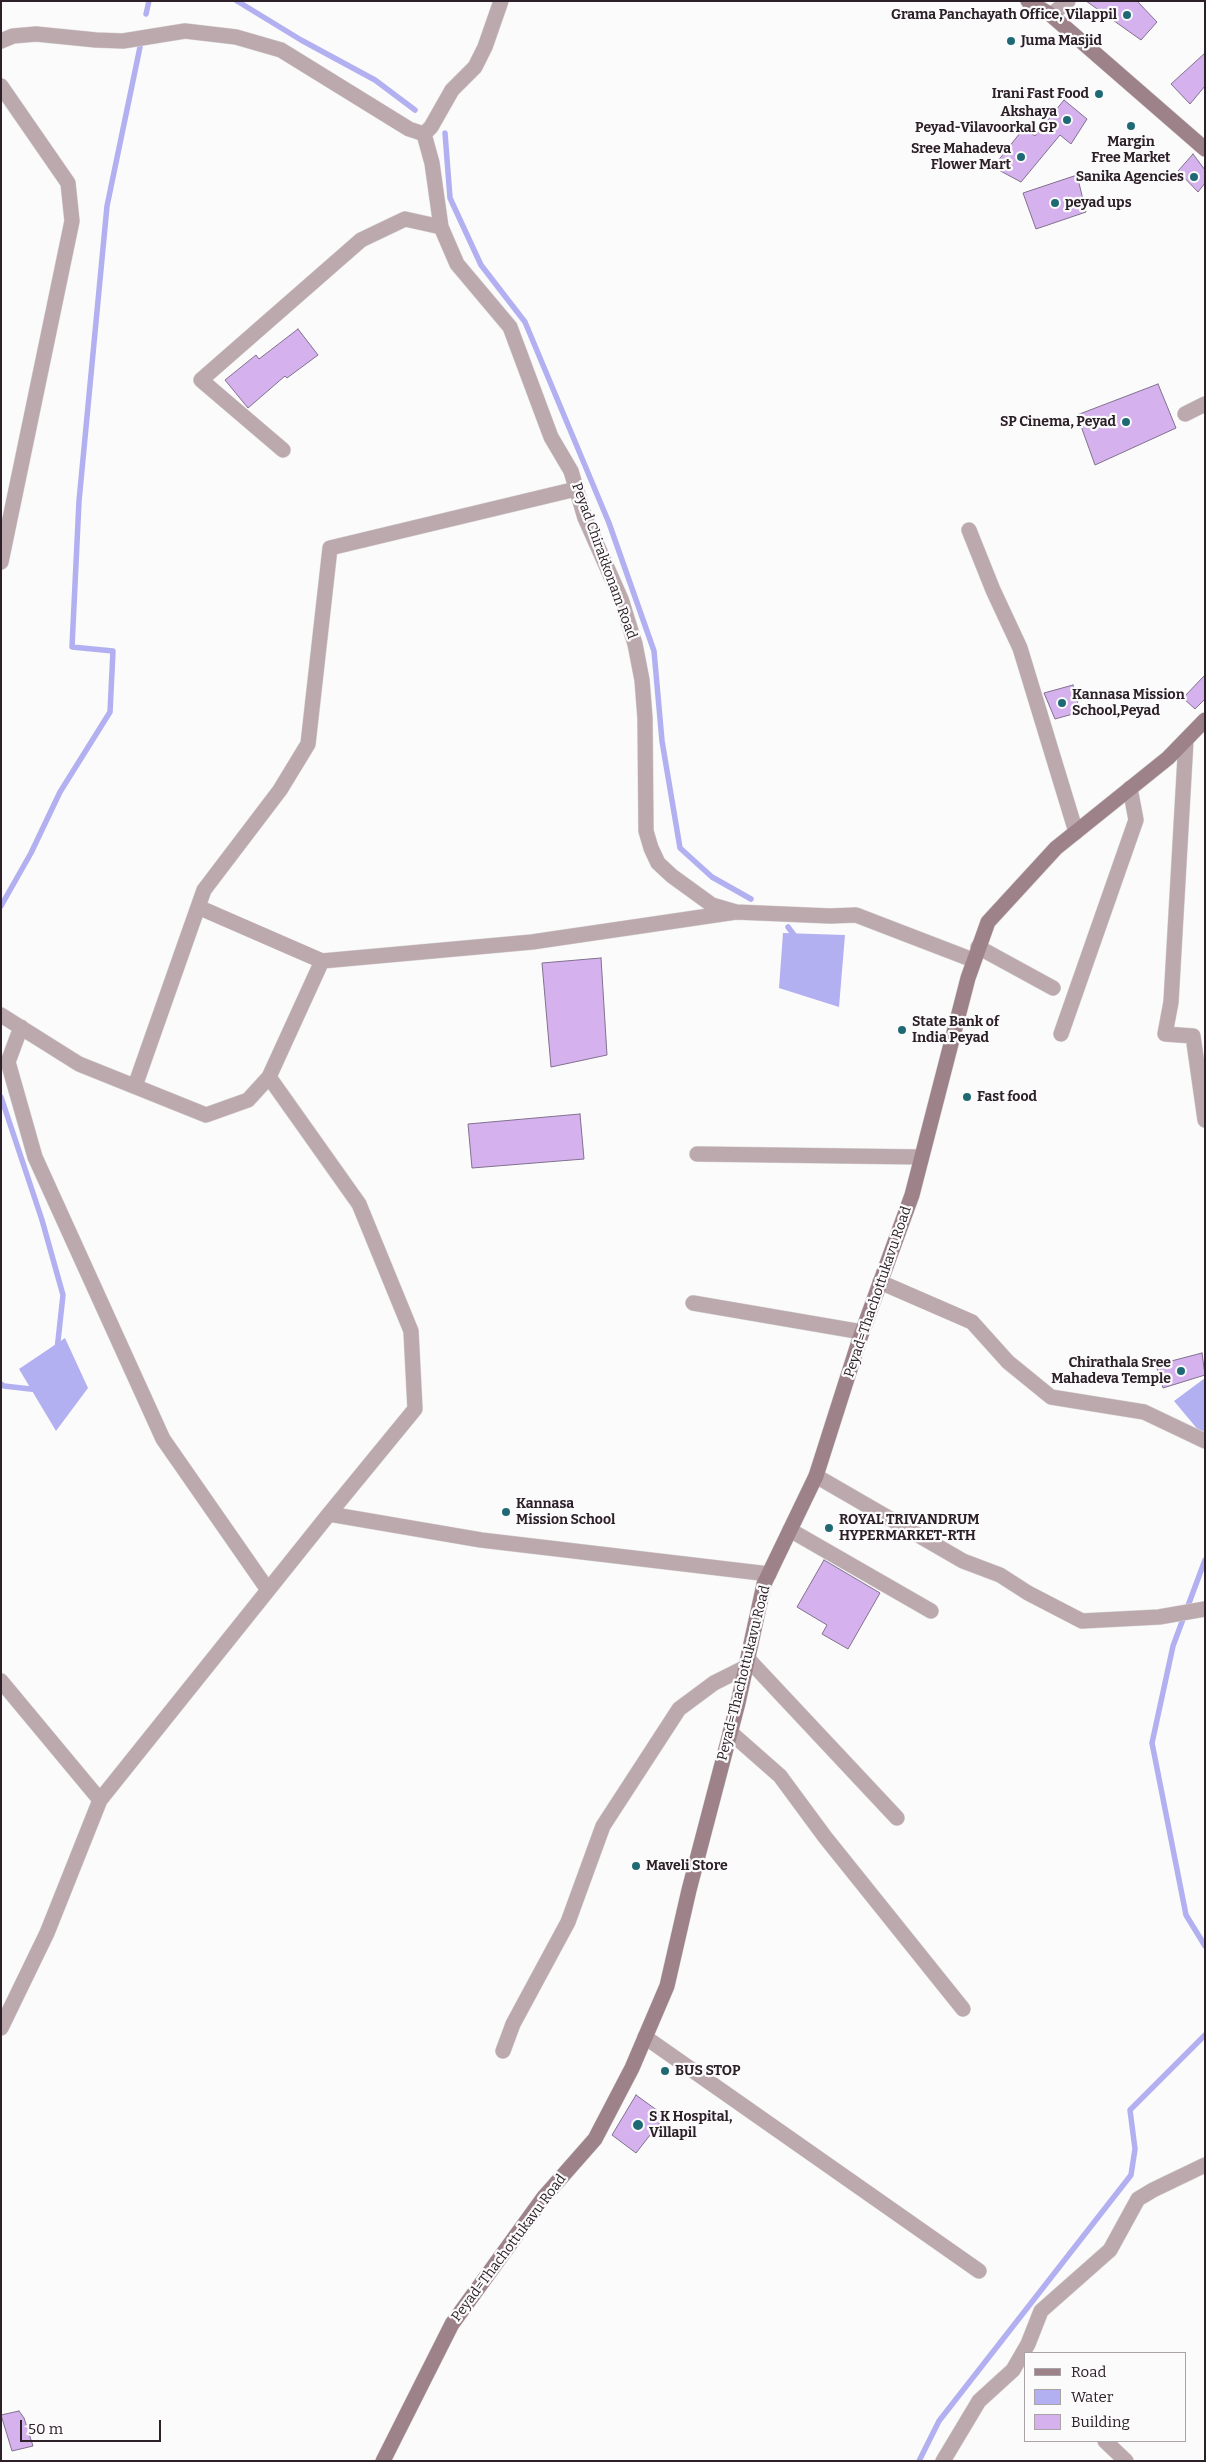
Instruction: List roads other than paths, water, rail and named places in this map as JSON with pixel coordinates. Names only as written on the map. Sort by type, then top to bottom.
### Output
[{"type":"main road","points":[[1028,1],[1051,15],[1205,150]]},
{"type":"main road","name":"Peyad=Thachottukavu Road","points":[[383,2461],[452,2324],[544,2197],[594,2139],[632,2068],[667,1986],[747,1663],[764,1584],[816,1476],[862,1332],[912,1195],[975,954],[988,922],[1056,848],[1168,758],[1205,720]]},
{"type":"street","points":[[1,41],[12,36],[36,34],[123,41],[185,31],[236,37],[280,50],[408,129],[424,134],[431,127],[452,90],[475,67],[485,47],[501,1]]},
{"type":"street","points":[[1051,15],[1068,1]]},
{"type":"street","points":[[1,86],[68,183],[72,221],[1,562]]},
{"type":"street","name":"Peyad Chirakkonam Road","points":[[424,134],[432,162],[441,227],[458,264],[510,327],[551,437],[571,471],[601,559],[621,599],[635,644],[645,718],[646,831],[658,863],[712,905],[736,912],[830,916],[856,915],[975,954],[1053,988]]},
{"type":"street","points":[[283,450],[201,380],[361,240],[405,219],[441,227]]},
{"type":"street","points":[[1185,414],[1205,404]]},
{"type":"street","points":[[135,1086],[204,890],[280,790],[308,744],[330,548],[576,489]]},
{"type":"street","points":[[969,530],[993,590],[1020,648],[1076,832]]},
{"type":"street","points":[[1186,740],[1172,1002],[1165,1034],[1193,1036],[1205,1120]]},
{"type":"street","points":[[1061,1034],[1136,820],[1130,788]]},
{"type":"street","points":[[198,907],[322,961],[532,942],[736,912]]},
{"type":"street","points":[[1,1015],[79,1064],[206,1115],[248,1100],[269,1077],[322,961]]},
{"type":"street","points":[[21,1028],[8,1062],[35,1157],[163,1439],[268,1590]]},
{"type":"street","points":[[1,2028],[48,1933],[100,1800],[415,1409],[411,1332],[359,1204],[269,1077]]},
{"type":"street","points":[[697,1154],[921,1157]]},
{"type":"street","points":[[880,1282],[972,1322],[1008,1362],[1051,1397],[1144,1412],[1205,1441]]},
{"type":"street","points":[[693,1303],[862,1332]]},
{"type":"street","points":[[816,1476],[963,1562],[1000,1575],[1028,1593],[1082,1621],[1159,1617],[1205,1609]]},
{"type":"street","points":[[329,1514],[481,1540],[769,1574]]},
{"type":"street","points":[[790,1530],[932,1611]]},
{"type":"street","points":[[503,2051],[513,2024],[568,1922],[603,1826],[679,1709],[747,1663],[897,1818]]},
{"type":"street","points":[[1,1682],[100,1800]]},
{"type":"street","points":[[730,1732],[780,1776],[824,1838],[963,2010]]},
{"type":"street","points":[[645,2038],[979,2271]]},
{"type":"street","points":[[1025,2352],[1041,2311],[1110,2250],[1138,2199],[1205,2165]]},
{"type":"street","points":[[943,2461],[979,2401],[1013,2370],[1023,2356]]},
{"type":"street","points":[[1106,2442],[1126,2461]]},
{"type":"water","points":[[783,933],[845,935],[839,1007],[779,988]]},
{"type":"water","points":[[65,1338],[88,1388],[56,1431],[19,1369]]},
{"type":"water","points":[[1205,1378],[1205,1436],[1204,1437],[1174,1401]]},
{"type":"waterway","points":[[146,14],[149,1]]},
{"type":"waterway","points":[[237,1],[301,40],[375,80],[415,110]]},
{"type":"waterway","points":[[1,906],[31,853],[60,792],[110,712],[113,651],[72,647],[79,501],[107,206],[140,47]]},
{"type":"waterway","points":[[445,133],[450,198],[481,265],[525,322],[609,523],[654,651],[662,741],[680,848],[712,877],[751,899]]},
{"type":"waterway","points":[[788,927],[797,939]]},
{"type":"waterway","points":[[1,1097],[42,1220],[63,1295],[57,1350]]},
{"type":"waterway","points":[[1,1384],[4,1386],[39,1390]]},
{"type":"waterway","points":[[1205,1560],[1173,1646],[1152,1743],[1186,1915],[1205,1946]]},
{"type":"waterway","points":[[919,2461],[939,2421],[1131,2175],[1135,2149],[1130,2110],[1205,2035]]},
{"type":"place","name":"Grama Panchayath Office, Vilappil","points":[[1127,15]]},
{"type":"place","name":"Juma Masjid","points":[[1011,41]]},
{"type":"place","name":"Irani Fast Food","points":[[1099,94]]},
{"type":"place","name":"Akshaya Peyad-Vilavoorkal GP","points":[[1067,120]]},
{"type":"place","name":"Margin Free Market","points":[[1131,126]]},
{"type":"place","name":"Sree Mahadeva Flower Mart","points":[[1021,157]]},
{"type":"place","name":"Sanika Agencies","points":[[1194,177]]},
{"type":"place","name":"peyad ups","points":[[1055,203]]},
{"type":"place","name":"SP Cinema, Peyad","points":[[1126,422]]},
{"type":"place","name":"Kannasa Mission School,Peyad","points":[[1062,703]]},
{"type":"place","name":"State Bank of India Peyad","points":[[902,1030]]},
{"type":"place","name":"Fast food","points":[[967,1097]]},
{"type":"place","name":"Chirathala Sree Mahadeva Temple","points":[[1181,1371]]},
{"type":"place","name":"Kannasa Mission School","points":[[506,1512]]},
{"type":"place","name":"ROYAL TRIVANDRUM HYPERMARKET-RTH","points":[[829,1528]]},
{"type":"place","name":"Maveli Store","points":[[636,1866]]},
{"type":"place","name":"BUS STOP","points":[[665,2071]]},
{"type":"place","name":"S K Hospital, Villapil","points":[[638,2125]]}]
